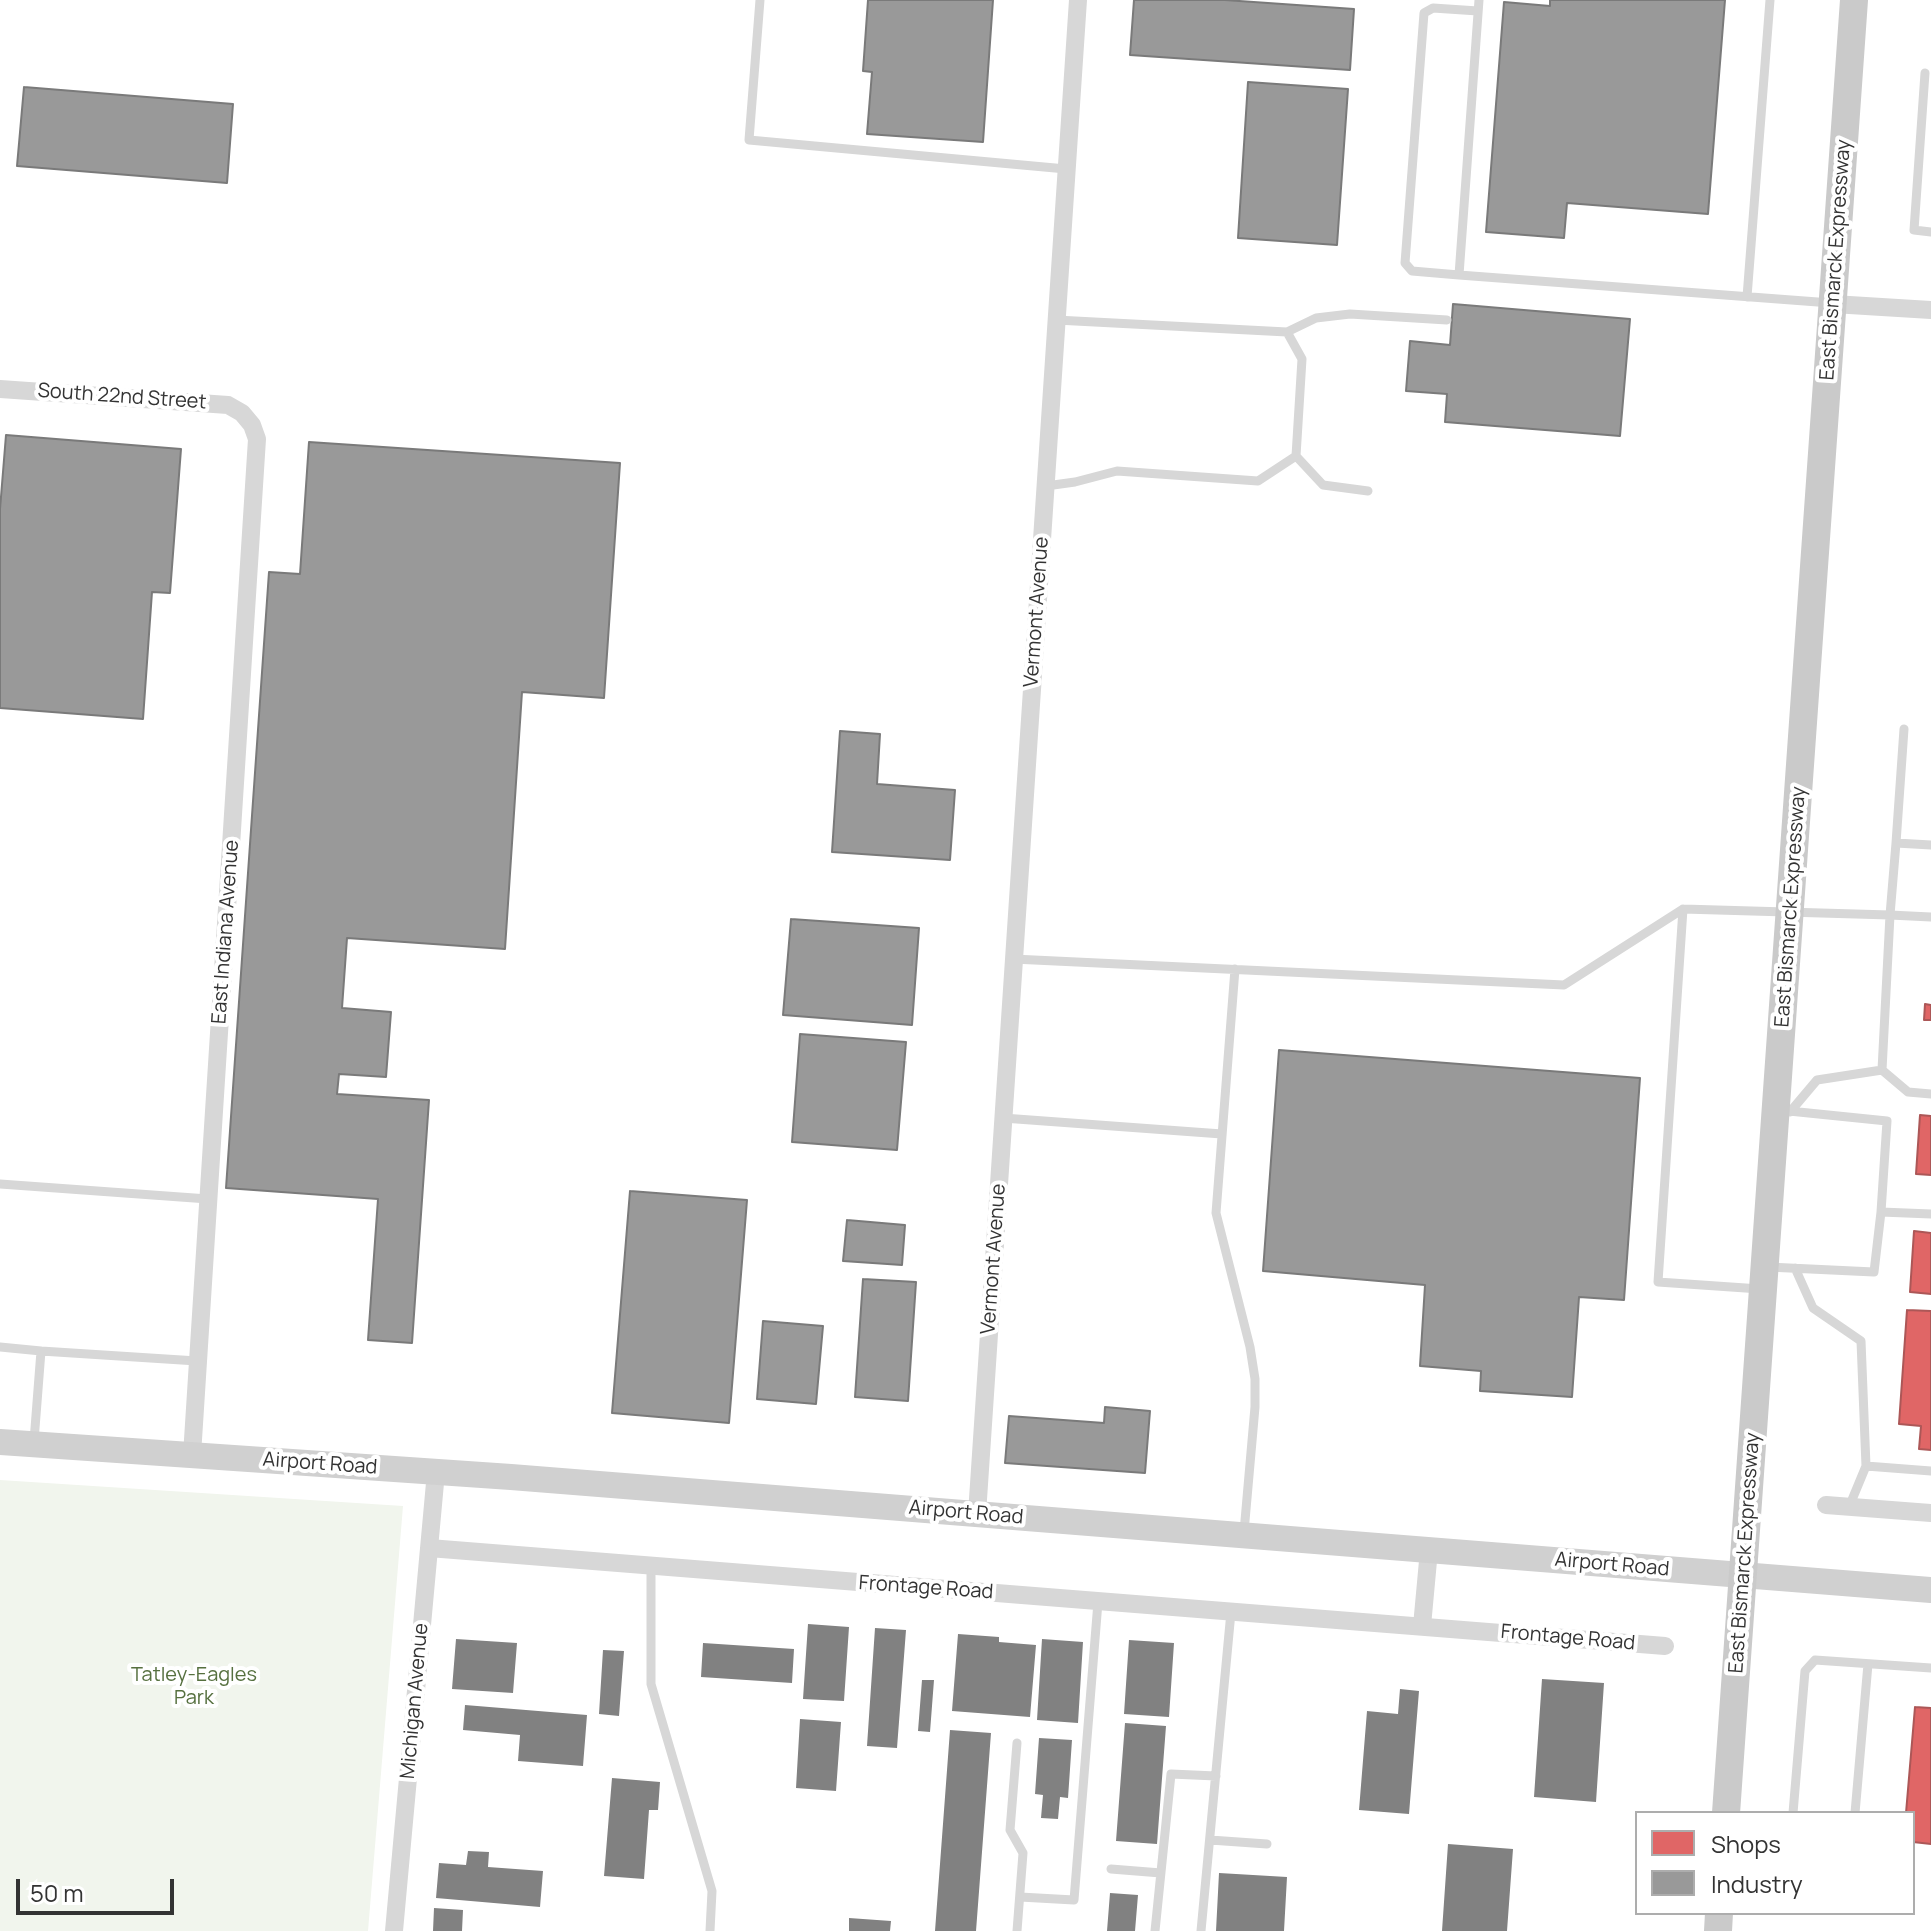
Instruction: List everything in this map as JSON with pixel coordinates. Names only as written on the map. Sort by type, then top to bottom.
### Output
[{"type":"main road","name":"East Bismarck Expressway","points":[[1726,1811],[1764,1278],[1784,1111],[1790,914],[1854,0]]},
{"type":"main road","name":"Airport Road","points":[[0,1442],[436,1472],[1931,1590]]},
{"type":"street","name":"Vermont Avenue","points":[[977,1514],[1078,0]]},
{"type":"street","points":[[1833,304],[1931,310]]},
{"type":"street","name":"South 22nd Street","points":[[0,389],[228,405],[242,413]]},
{"type":"street","name":"East Indiana Avenue","points":[[192,1455],[258,455],[252,425],[242,413]]},
{"type":"street","name":"Michigan Avenue","points":[[394,1931],[436,1472]]},
{"type":"street","points":[[1826,1505],[1931,1513]]},
{"type":"street","name":"Frontage Road","points":[[429,1548],[1665,1646]]},
{"type":"street","points":[[1422,1626],[1429,1550]]},
{"type":"lane","points":[[760,0],[749,140],[1066,169]]},
{"type":"lane","points":[[1747,297],[1770,0]]},
{"type":"lane","points":[[1459,275],[1478,6],[1433,8],[1424,13],[1405,263],[1412,271],[1459,275],[1833,304]]},
{"type":"lane","points":[[1925,73],[1914,230],[1931,232]]},
{"type":"lane","points":[[1056,320],[1287,332],[1316,318],[1350,314],[1447,320]]},
{"type":"lane","points":[[1287,332],[1302,359],[1296,456],[1323,485],[1368,491]]},
{"type":"lane","points":[[1046,486],[1117,471],[1258,481],[1296,456]]},
{"type":"lane","points":[[1882,1070],[1904,729]]},
{"type":"lane","points":[[1896,843],[1931,845]]},
{"type":"lane","points":[[1683,909],[1658,1282],[1764,1278],[1795,1268],[1874,1272],[1887,1121],[1784,1111]]},
{"type":"lane","points":[[1013,959],[1564,985],[1683,909],[1931,917]]},
{"type":"lane","points":[[1235,969],[1216,1213],[1250,1347],[1255,1379],[1244,1536]]},
{"type":"lane","points":[[1784,1111],[1817,1080],[1882,1070],[1908,1092],[1931,1094]]},
{"type":"lane","points":[[1003,1118],[1222,1134]]},
{"type":"lane","points":[[0,1184],[208,1199]]},
{"type":"lane","points":[[1881,1212],[1931,1214]]},
{"type":"lane","points":[[1795,1268],[1813,1308],[1861,1341],[1866,1466],[1849,1507]]},
{"type":"lane","points":[[0,1347],[197,1361]]},
{"type":"lane","points":[[34,1444],[41,1351]]},
{"type":"lane","points":[[1866,1466],[1931,1471]]},
{"type":"lane","points":[[651,1567],[651,1684],[712,1891],[710,1931]]},
{"type":"lane","points":[[1020,1897],[1074,1900],[1098,1602]]},
{"type":"lane","points":[[1201,1931],[1231,1612]]},
{"type":"lane","points":[[1793,1811],[1805,1671],[1815,1660],[1931,1668]]},
{"type":"lane","points":[[1855,1811],[1868,1664]]},
{"type":"lane","points":[[1017,1743],[1010,1830],[1023,1853],[1017,1931]]},
{"type":"lane","points":[[1155,1931],[1171,1774],[1216,1776]]},
{"type":"lane","points":[[1210,1840],[1267,1844]]},
{"type":"lane","points":[[1111,1869],[1161,1873]]},
{"type":"green space","name":"Tatley-Eagles Park","points":[[0,1480],[403,1506],[368,1931],[0,1931]]},
{"type":"building: Shops","points":[[1925,1004],[1931,1005],[1931,1020],[1924,1020]]},
{"type":"building: Shops","points":[[1920,1115],[1931,1116],[1931,1175],[1916,1174]]},
{"type":"building: Shops","points":[[1914,1231],[1931,1233],[1931,1294],[1910,1292]]},
{"type":"building: Shops","points":[[1907,1310],[1931,1311],[1931,1450],[1919,1449],[1921,1426],[1899,1424]]},
{"type":"building: Shops","points":[[1915,1707],[1931,1708],[1931,1844],[1915,1842],[1915,1811],[1906,1811]]},
{"type":"building: Industry","points":[[868,0],[993,0],[983,142],[867,134],[872,72],[863,71]]},
{"type":"building: Industry","points":[[1134,0],[1225,0],[1354,9],[1350,70],[1130,55]]},
{"type":"building: Industry","points":[[1550,0],[1725,0],[1708,214],[1567,203],[1564,238],[1486,232],[1504,2],[1550,6]]},
{"type":"building: Industry","points":[[1248,82],[1348,89],[1337,245],[1238,238]]},
{"type":"building: Industry","points":[[24,87],[233,104],[227,183],[17,166]]},
{"type":"building: Industry","points":[[1453,304],[1630,319],[1620,436],[1445,422],[1447,394],[1406,391],[1410,341],[1450,345]]},
{"type":"building: Industry","points":[[6,435],[181,449],[170,593],[152,592],[143,719],[0,708],[0,509]]},
{"type":"building: Industry","points":[[309,442],[620,463],[604,698],[522,692],[505,949],[347,938],[342,1008],[391,1012],[386,1077],[339,1074],[337,1094],[429,1100],[412,1343],[368,1340],[378,1199],[226,1188],[269,572],[300,574]]},
{"type":"building: Industry","points":[[840,731],[880,734],[877,784],[955,790],[950,860],[832,852]]},
{"type":"building: Industry","points":[[791,919],[919,928],[912,1025],[783,1015]]},
{"type":"building: Industry","points":[[800,1034],[906,1042],[897,1150],[792,1142]]},
{"type":"building: Industry","points":[[1279,1050],[1640,1078],[1624,1300],[1579,1297],[1572,1397],[1480,1391],[1481,1371],[1420,1366],[1425,1285],[1263,1271]]},
{"type":"building: Industry","points":[[630,1191],[747,1200],[729,1423],[612,1413]]},
{"type":"building: Industry","points":[[847,1220],[905,1225],[902,1265],[843,1261]]},
{"type":"building: Industry","points":[[863,1279],[916,1282],[908,1401],[855,1397]]},
{"type":"building: Industry","points":[[763,1321],[823,1326],[816,1404],[757,1399]]},
{"type":"building: Industry","points":[[1105,1407],[1150,1411],[1145,1473],[1005,1463],[1009,1416],[1104,1423]]},
{"type":"building: Other","points":[[808,1624],[849,1627],[844,1701],[803,1699]]},
{"type":"building: Other","points":[[875,1628],[906,1630],[897,1748],[867,1746]]},
{"type":"building: Other","points":[[958,1634],[999,1637],[999,1642],[1036,1645],[1030,1717],[952,1711]]},
{"type":"building: Other","points":[[456,1639],[517,1643],[513,1693],[452,1689]]},
{"type":"building: Other","points":[[1042,1639],[1083,1642],[1078,1723],[1037,1720]]},
{"type":"building: Other","points":[[1129,1640],[1174,1643],[1169,1717],[1124,1714]]},
{"type":"building: Other","points":[[703,1643],[794,1649],[792,1683],[701,1677]]},
{"type":"building: Other","points":[[603,1650],[624,1651],[619,1716],[599,1714]]},
{"type":"building: Other","points":[[1542,1679],[1604,1683],[1596,1802],[1534,1797]]},
{"type":"building: Other","points":[[922,1680],[934,1680],[930,1732],[918,1731]]},
{"type":"building: Other","points":[[1400,1689],[1419,1691],[1409,1814],[1359,1810],[1367,1711],[1398,1714]]},
{"type":"building: Other","points":[[465,1705],[587,1715],[583,1766],[518,1761],[520,1735],[463,1730]]},
{"type":"building: Other","points":[[800,1719],[841,1722],[836,1791],[796,1788]]},
{"type":"building: Other","points":[[1125,1723],[1166,1726],[1157,1844],[1116,1841]]},
{"type":"building: Other","points":[[950,1730],[991,1733],[976,1931],[935,1931]]},
{"type":"building: Other","points":[[1039,1738],[1072,1740],[1068,1798],[1060,1797],[1058,1819],[1041,1818],[1043,1795],[1035,1794]]},
{"type":"building: Other","points":[[612,1778],[660,1782],[658,1810],[649,1810],[644,1879],[604,1876]]},
{"type":"building: Other","points":[[1448,1844],[1513,1849],[1507,1931],[1442,1931]]},
{"type":"building: Other","points":[[468,1851],[489,1852],[488,1867],[543,1871],[540,1907],[436,1898],[439,1863],[466,1865]]},
{"type":"building: Other","points":[[1219,1873],[1287,1877],[1284,1931],[1216,1931]]},
{"type":"building: Other","points":[[1110,1893],[1138,1895],[1135,1931],[1107,1931]]},
{"type":"building: Other","points":[[434,1908],[463,1910],[462,1931],[433,1931]]},
{"type":"building: Other","points":[[849,1918],[891,1921],[890,1931],[849,1931]]}]
